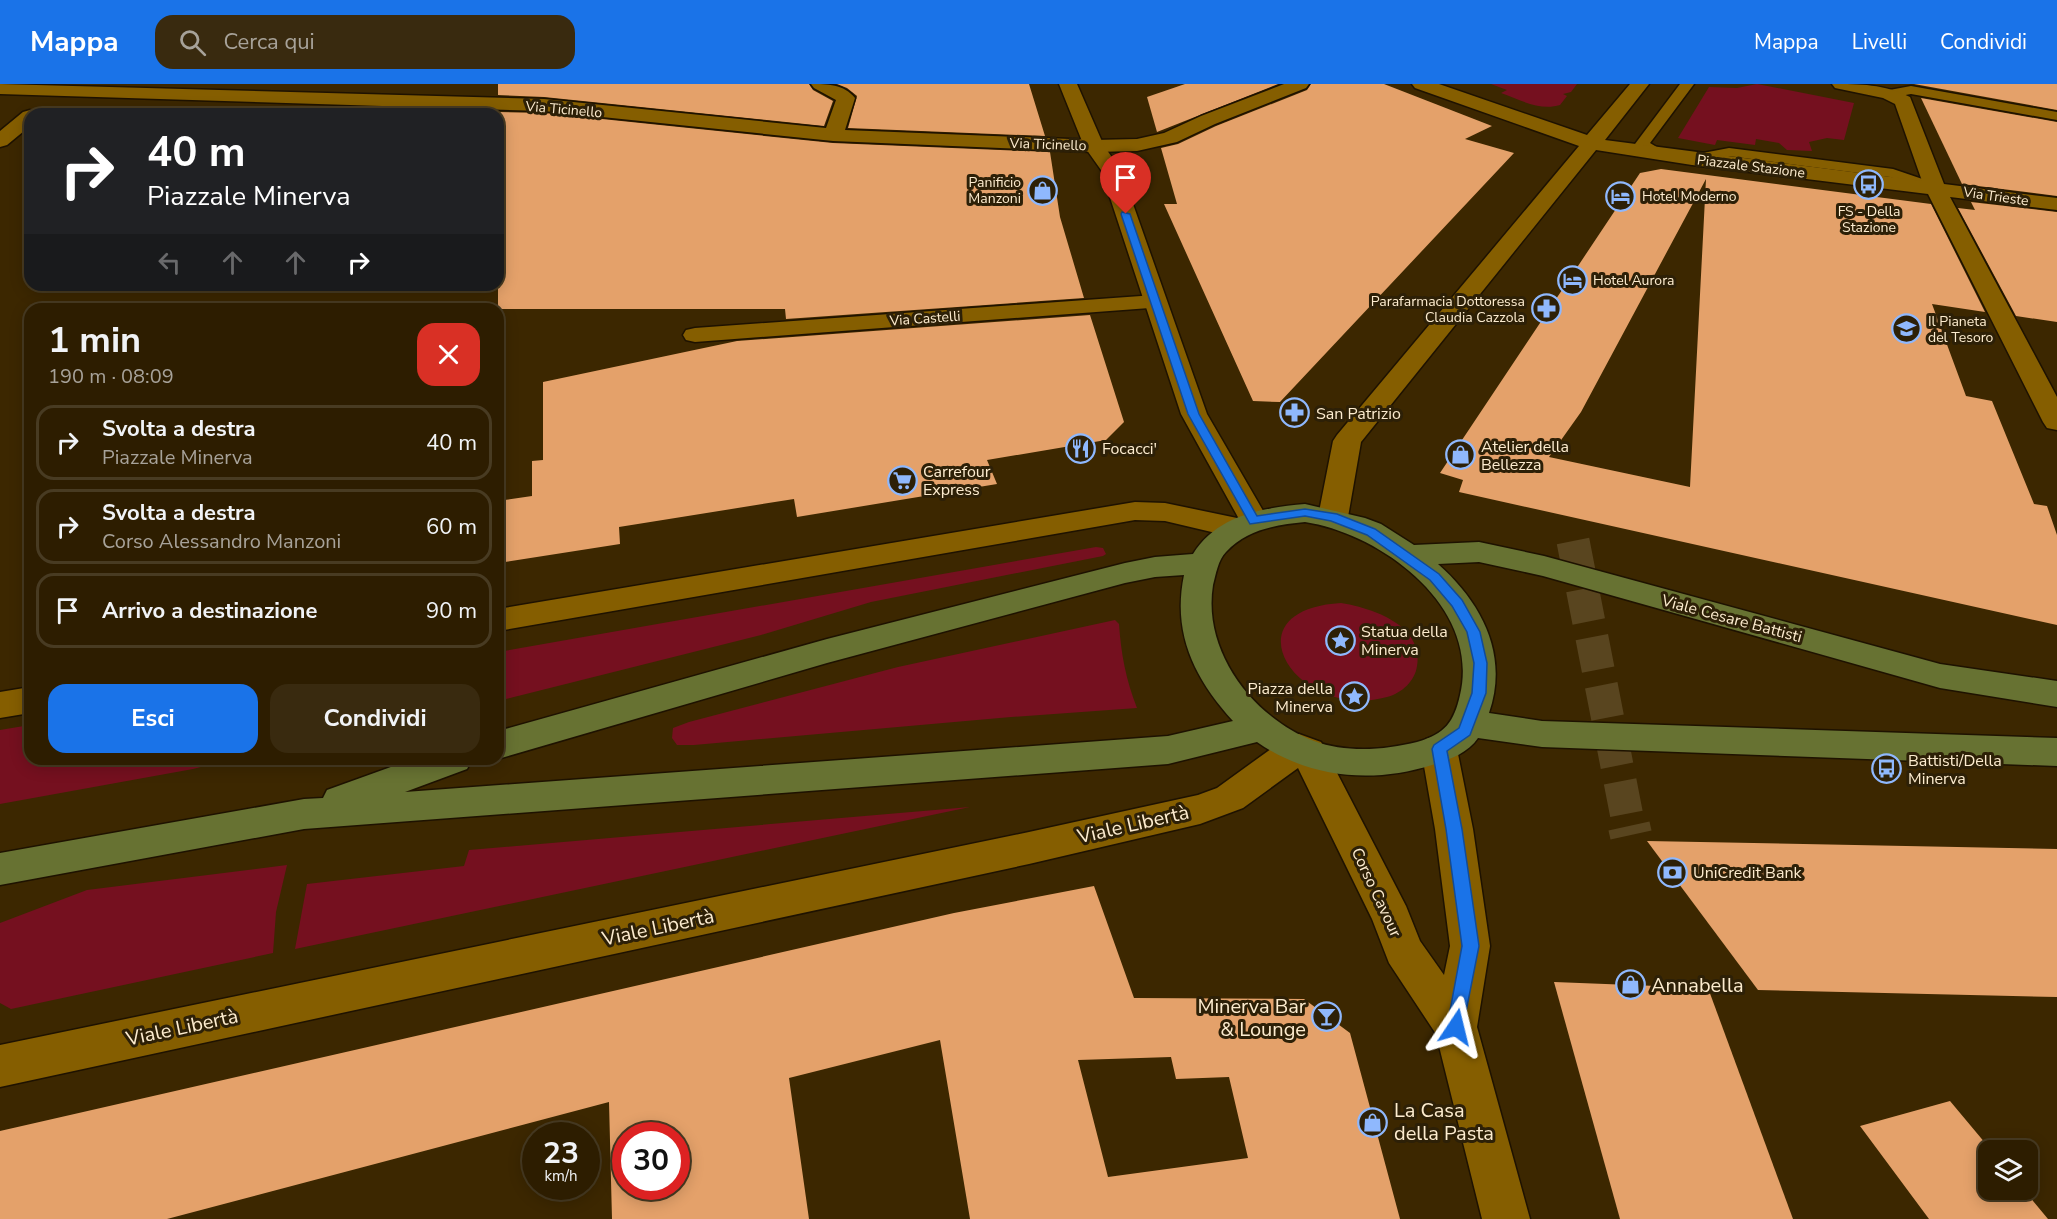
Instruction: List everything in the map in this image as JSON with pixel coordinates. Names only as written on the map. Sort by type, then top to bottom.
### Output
[{"type":"main road","points":[[1305,513],[1333,517],[1371,532],[1435,577],[1457,603],[1473,632],[1480,663],[1479,693],[1464,731],[1439,749],[1398,762],[1372,764],[1342,761],[1304,750],[1283,741],[1263,727],[1239,704],[1220,680],[1206,656],[1198,632],[1195,608],[1196,585],[1203,564],[1215,543],[1245,525],[1305,513]]},
{"type":"main road","name":"Viale Cesare Battisti","points":[[1406,555],[1479,552],[1544,566],[1940,676],[2057,694]]},
{"type":"main road","points":[[504,743],[827,651],[1125,573],[1155,567],[1203,564]]},
{"type":"main road","points":[[1468,723],[1542,734],[2057,752]]},
{"type":"main road","points":[[0,869],[303,813],[1168,750],[1263,727]]},
{"type":"main road","points":[[303,813],[437,765]]},
{"type":"street","points":[[478,104],[489,84]]},
{"type":"street","points":[[820,84],[846,98],[833,135]]},
{"type":"street","points":[[1068,84],[1094,146],[1111,170],[1194,414],[1245,525]]},
{"type":"street","name":"Via Ticinello","points":[[0,88],[34,86],[544,105],[833,135],[1094,146],[1137,145],[1170,138],[1208,120],[1300,84]]},
{"type":"street","name":"Piazzale Stazione","points":[[1421,84],[1593,144],[1692,159],[1935,188]]},
{"type":"street","points":[[1333,517],[1347,441],[1641,84]]},
{"type":"street","points":[[1841,84],[1889,94],[1904,101],[1935,188],[2057,422]]},
{"type":"street","points":[[34,86],[36,108]]},
{"type":"street","points":[[0,141],[24,121]]},
{"type":"street","name":"Via Trieste","points":[[1935,188],[2057,204]]},
{"type":"street","name":"Via Castelli","points":[[695,335],[1155,302]]},
{"type":"street","points":[[504,619],[1135,511],[1165,512],[1245,525]]},
{"type":"street","points":[[0,705],[24,701]]},
{"type":"street","name":"Corso Cavour","points":[[1439,749],[1454,829],[1470,946],[1456,1027]]},
{"type":"street","name":"Corso Cavour","points":[[1304,750],[1392,918],[1403,950],[1456,1027],[1506,1219]]},
{"type":"street","name":"Viale Libertà","points":[[0,1066],[1017,851],[1200,809],[1230,798],[1304,750]]},
{"type":"lane","points":[[1663,155],[1642,144],[1687,84]]},
{"type":"lane","points":[[1889,94],[1911,90],[2057,116]]},
{"type":"shaded area","points":[[1491,84],[1577,84],[1571,92],[1563,94],[1567,96],[1560,105],[1545,107],[1501,93],[1507,90]]},
{"type":"shaded area","points":[[1757,84],[1854,103],[1844,140],[1827,138],[1809,142],[1812,151],[1787,150],[1779,143],[1756,139],[1755,145],[1717,140],[1715,145],[1678,138],[1709,87],[1737,88]]},
{"type":"shaded area","points":[[1096,547],[1103,548],[1106,554],[871,602],[761,635],[504,699],[504,651]]},
{"type":"shaded area","points":[[1341,603],[1381,614],[1404,629],[1412,640],[1417,652],[1417,666],[1414,677],[1403,689],[1387,697],[1354,700],[1326,694],[1302,680],[1287,662],[1281,642],[1287,624],[1306,610]]},
{"type":"shaded area","points":[[1115,620],[1119,624],[1125,667],[1137,708],[694,745],[677,745],[672,738],[673,728],[689,722],[898,667]]},
{"type":"shaded area","points":[[24,726],[24,765],[209,765],[0,804],[0,730]]},
{"type":"shaded area","points":[[970,807],[295,949],[307,884],[464,866],[469,850]]},
{"type":"shaded area","points":[[287,865],[276,912],[273,953],[11,1009],[0,1003],[0,923],[87,890]]},
{"type":"building","points":[[498,84],[809,84],[813,90],[833,101],[824,126],[544,97],[498,95]]},
{"type":"building","points":[[837,84],[1029,84],[1045,136],[848,128],[857,96]]},
{"type":"building","points":[[1185,84],[1278,84],[1157,132],[1147,97]]},
{"type":"building","points":[[1311,84],[1384,84],[1492,126],[1465,139],[1514,153],[1280,402],[1253,401],[1164,204],[1177,204],[1161,148],[1178,144],[1216,126],[1307,90]]},
{"type":"building","points":[[1914,84],[2057,84],[2057,110]]},
{"type":"building","points":[[1921,98],[2057,122],[2057,196],[1962,184]]},
{"type":"building","points":[[504,112],[544,113],[833,143],[1050,152],[1060,217],[1084,298],[786,319],[785,309],[504,309],[504,303],[498,303],[498,291],[504,291]]},
{"type":"building","points":[[1661,169],[1931,204],[1985,312],[1932,304],[1966,396],[1992,401],[2034,504],[2047,506],[2057,535],[2057,625],[1459,492],[1463,480],[1440,473],[1640,173]],"holes":[[[1706,179],[1690,487],[1549,457],[1581,412]]]},
{"type":"building","points":[[1971,202],[2057,212],[2057,322],[2016,316],[1958,208],[1975,210]]},
{"type":"building","points":[[1090,315],[1124,422],[1106,440],[987,460],[997,484],[797,517],[794,499],[619,527],[620,544],[504,562],[504,500],[532,496],[532,461],[543,460],[543,382],[737,341]]},
{"type":"building","points":[[1647,841],[2057,849],[2057,997],[1758,990]]},
{"type":"building","points":[[1094,886],[1134,998],[1304,999],[1350,1033],[1400,1219],[970,1219],[940,1040],[789,1078],[809,1219],[612,1219],[609,1102],[533,1122],[522,1122],[522,1125],[167,1219],[0,1219],[0,1131],[954,913]],"holes":[[[1171,1057],[1176,1079],[1229,1077],[1248,1158],[1108,1177],[1078,1060]]]},
{"type":"building","points":[[1554,982],[1708,988],[1793,1219],[1620,1219]]},
{"type":"building","points":[[1950,1101],[1983,1140],[1978,1140],[1978,1200],[2032,1200],[2048,1219],[1929,1219],[1860,1126]]},
{"type":"tunnel","points":[[1573,541],[1629,827]]},
{"type":"tunnel","points":[[1629,826],[1631,835]]},
{"type":"place","name":"FS - Della Stazione","points":[[1869,184]]},
{"type":"place","name":"Panificio Manzoni","points":[[1042,190]]},
{"type":"place","name":"Hotel Moderno","points":[[1621,196]]},
{"type":"place","name":"Hotel Aurora","points":[[1572,280]]},
{"type":"place","name":"Parafarmacia Dottoressa Claudia Cazzola","points":[[1546,309]]},
{"type":"place","name":"Il Pianeta del Tesoro","points":[[1907,329]]},
{"type":"place","name":"San Patrizio","points":[[1295,413]]},
{"type":"place","name":"Focacci'","points":[[1081,448]]},
{"type":"place","name":"Atelier della Bellezza","points":[[1460,455]]},
{"type":"place","name":"Carrefour Express","points":[[902,480]]},
{"type":"place","name":"Statua della Minerva","points":[[1340,640]]},
{"type":"place","name":"Piazza della Minerva","points":[[1354,697]]},
{"type":"place","name":"Battisti/Della Minerva","points":[[1887,769]]},
{"type":"place","name":"UniCredit Bank","points":[[1672,872]]},
{"type":"place","name":"Annabella","points":[[1630,985]]},
{"type":"place","name":"Minerva Bar & Lounge","points":[[1327,1017]]},
{"type":"place","name":"La Casa della Pasta","points":[[1373,1122]]},
{"type":"route","points":[[1126,214],[1194,414],[1254,521],[1278,515],[1305,513],[1333,517],[1371,532],[1435,577],[1457,603],[1473,632],[1480,663],[1479,693],[1464,731],[1439,749],[1454,829],[1470,946],[1456,1027]]}]
